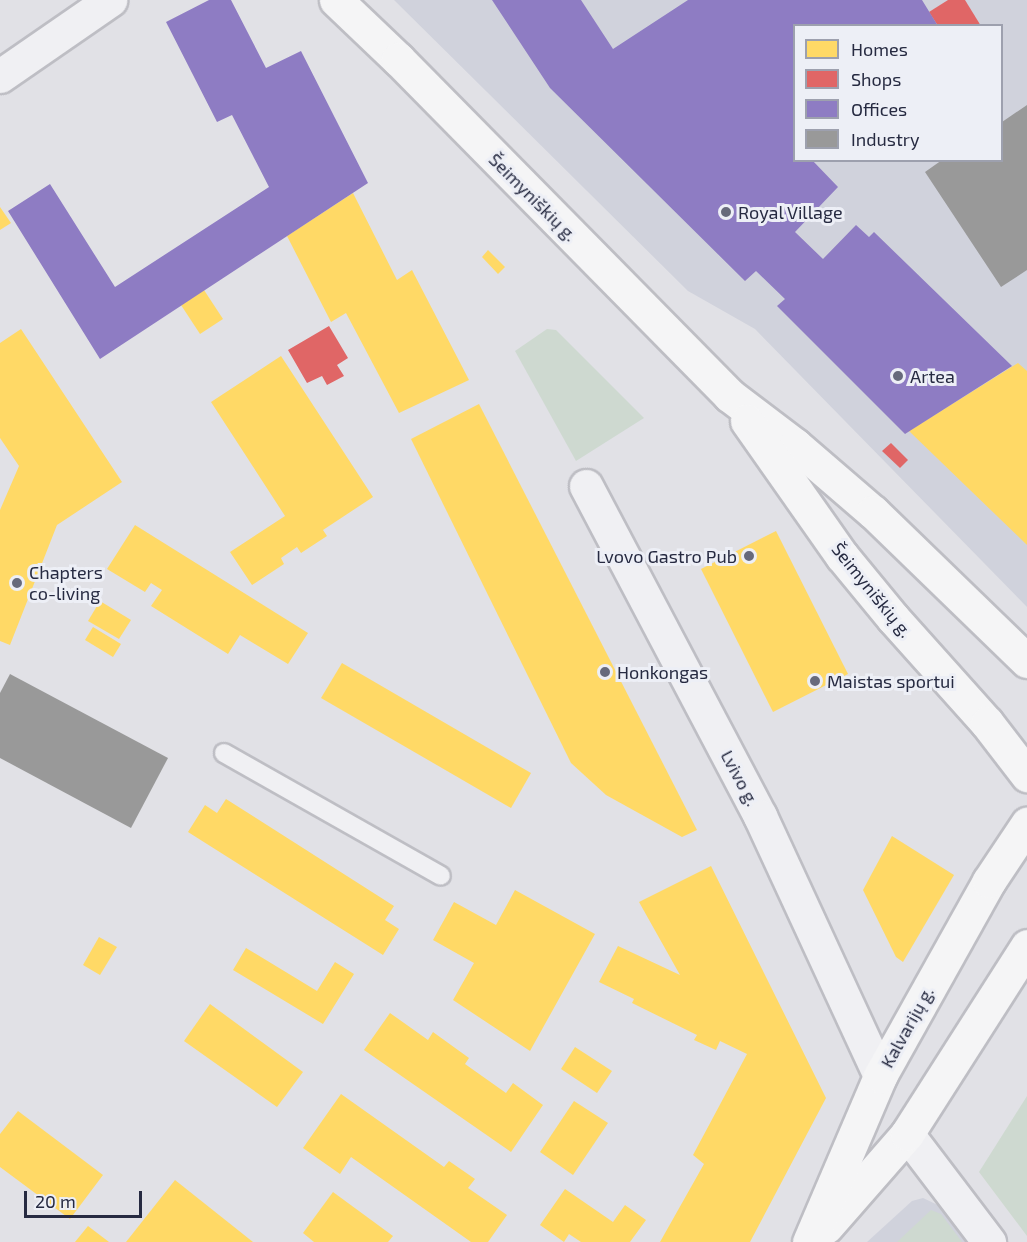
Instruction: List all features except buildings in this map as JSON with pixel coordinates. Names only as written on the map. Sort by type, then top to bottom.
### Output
[{"type":"main road","name":"Šeimyniškių g.","points":[[336,0],[398,58],[729,395],[795,446],[873,512],[1027,661]]},
{"type":"main road","name":"Šeimyniškių g.","points":[[729,395],[842,556],[893,618],[987,723],[1027,775]]},
{"type":"main road","name":"Kalvarijų g.","points":[[811,1242],[880,1076],[988,881],[1027,824]]},
{"type":"main road","name":"Kalvarijų g.","points":[[811,1242],[907,1134],[1027,946]]},
{"type":"street","points":[[0,76],[110,0]]},
{"type":"street","name":"Lvivo g.","points":[[586,486],[760,816],[880,1076]]},
{"type":"street","points":[[907,1134],[989,1242]]},
{"type":"lane","points":[[224,753],[441,876]]},
{"type":"shaded area","points":[[394,0],[1027,0],[1027,607],[755,329],[688,291]]},
{"type":"shaded area","points":[[547,329],[556,330],[644,418],[576,461],[515,351]]},
{"type":"shaded area","points":[[1027,1096],[1027,1236],[979,1172]]},
{"type":"shaded area","points":[[923,1198],[942,1207],[968,1242],[867,1242],[912,1201]]},
{"type":"shaded area","points":[[931,1210],[941,1214],[962,1242],[897,1242]]},
{"type":"place","name":"Royal Village","points":[[726,212]]},
{"type":"place","name":"Artea","points":[[898,376]]},
{"type":"place","name":"Lvovo Gastro Pub","points":[[749,556]]},
{"type":"place","name":"Chapters co-living","points":[[17,583]]},
{"type":"place","name":"Honkongas","points":[[605,672]]},
{"type":"place","name":"Maistas sportui","points":[[815,681]]}]
